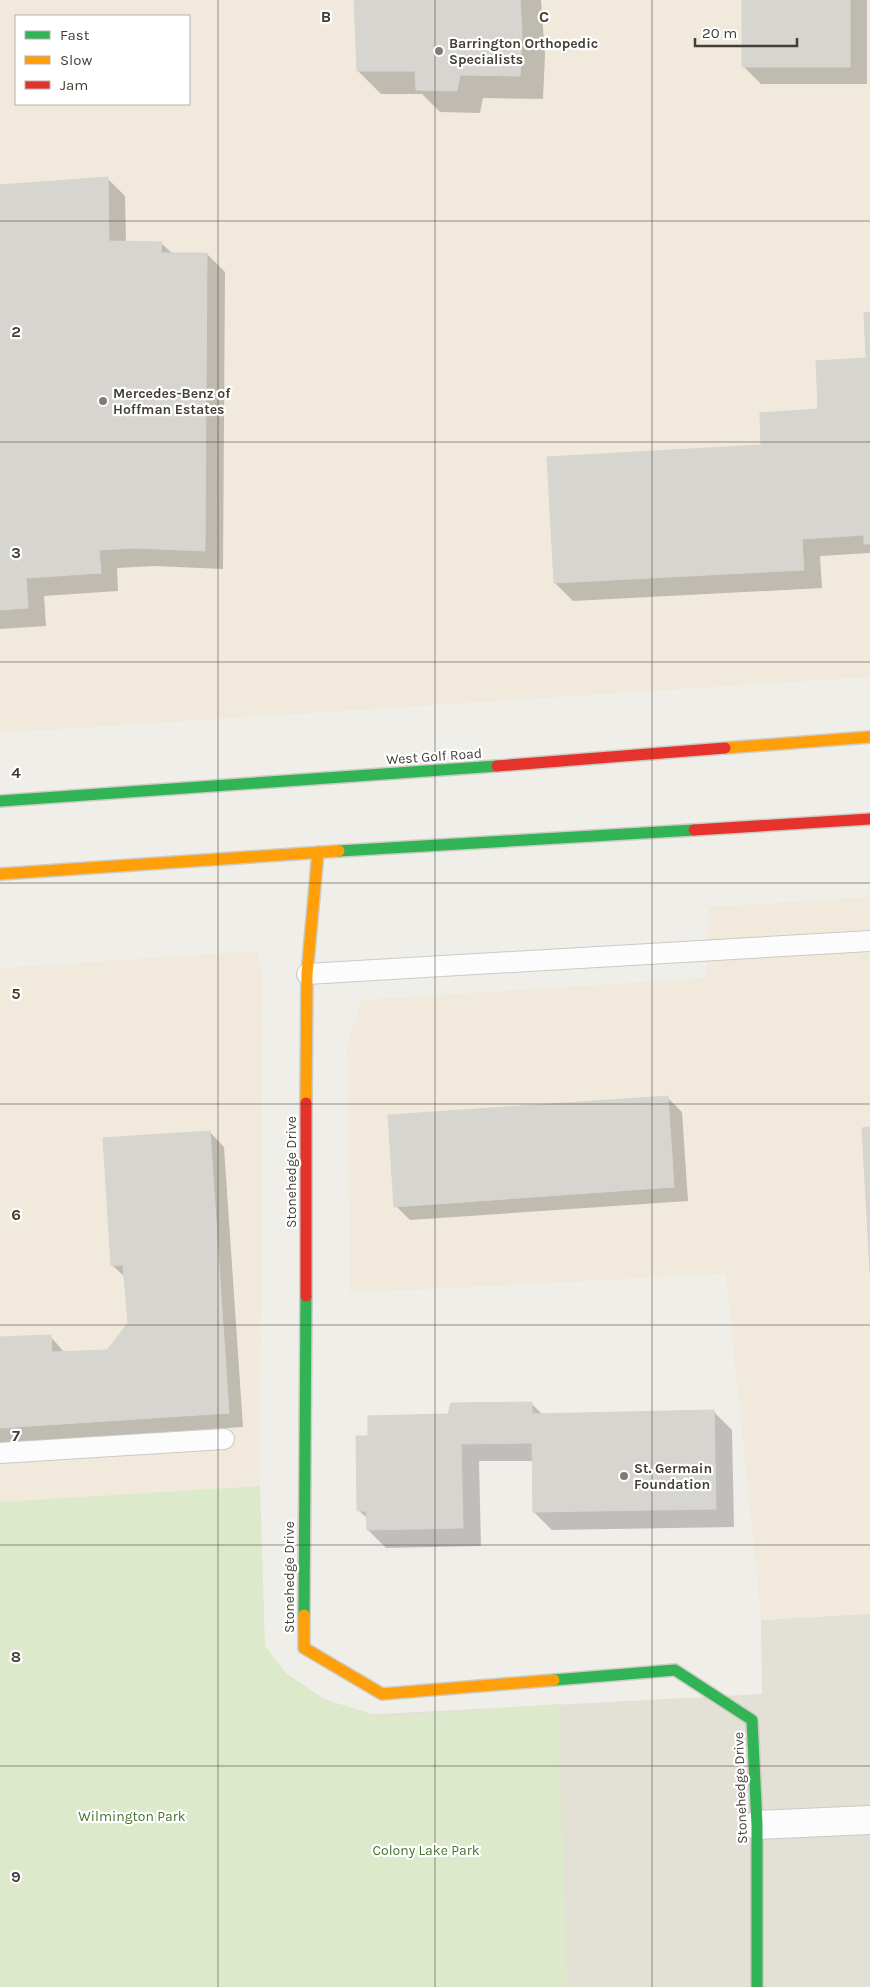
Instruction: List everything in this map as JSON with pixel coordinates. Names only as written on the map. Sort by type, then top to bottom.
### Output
[{"type":"main road","name":"West Golf Road","points":[[0,801],[317,780],[870,737]]},
{"type":"main road","points":[[0,874],[318,852],[870,819]]},
{"type":"main road","name":"Stonehedge Drive","points":[[318,852],[307,974],[304,1648],[382,1694],[675,1670],[752,1720],[758,1825],[757,1987]]},
{"type":"street","points":[[758,1825],[870,1820]]},
{"type":"lane","points":[[307,974],[870,941]]},
{"type":"lane","points":[[0,1453],[224,1439]]},
{"type":"shaded area","points":[[0,0],[870,0],[870,677],[0,733]]},
{"type":"shaded area","points":[[870,897],[870,1614],[761,1620],[726,1274],[350,1293],[347,1047],[361,1000],[706,978],[709,907]]},
{"type":"shaded area","points":[[257,951],[263,978],[260,1486],[0,1502],[0,968]]},
{"type":"shaded area","points":[[0,1502],[263,1720],[762,1694],[761,1620],[870,1613],[870,1987],[0,1987]]},
{"type":"green space","name":"Wilmington Park","points":[[260,1486],[265,1646],[286,1673],[324,1699],[381,1717],[558,1704],[567,1987],[0,1987],[0,1502]]},
{"type":"building","name":"Barrington Orthopedic Specialists","points":[[354,0],[520,0],[522,31],[520,76],[460,75],[457,91],[416,90],[415,71],[357,71]]},
{"type":"building","points":[[742,0],[850,0],[850,67],[742,67]]},
{"type":"building","name":"Mercedes-Benz of Hoffman Estates","points":[[108,177],[109,241],[162,242],[161,253],[207,253],[205,551],[135,548],[99,550],[101,573],[26,578],[28,608],[0,610],[0,185]]},
{"type":"building","points":[[870,312],[870,544],[864,544],[864,535],[802,539],[804,570],[554,583],[547,457],[761,445],[760,413],[818,409],[816,361],[866,358],[864,313]]},
{"type":"building","points":[[668,1096],[674,1187],[394,1207],[388,1115]]},
{"type":"building","points":[[870,1127],[870,1273],[862,1128]]},
{"type":"building","points":[[210,1131],[229,1413],[0,1428],[0,1337],[51,1335],[52,1352],[107,1350],[128,1323],[123,1265],[111,1266],[103,1138]]},
{"type":"building","name":"St. Germain Foundation","points":[[532,1402],[532,1414],[714,1410],[716,1509],[533,1512],[532,1443],[461,1444],[463,1528],[367,1530],[366,1511],[357,1511],[356,1436],[368,1436],[368,1416],[448,1414],[451,1403]]},
{"type":"traffic: fast","points":[[0,801],[497,766]]},
{"type":"traffic: fast","points":[[339,851],[694,830]]},
{"type":"traffic: fast","points":[[304,1615],[306,1296]]},
{"type":"traffic: fast","points":[[554,1680],[675,1670],[752,1720],[757,1825],[757,1987]]},
{"type":"traffic: slow","points":[[725,748],[870,737]]},
{"type":"traffic: slow","points":[[0,874],[339,851]]},
{"type":"traffic: slow","points":[[306,1103],[307,974],[318,852]]},
{"type":"traffic: slow","points":[[304,1615],[304,1648],[382,1694],[554,1680]]},
{"type":"traffic: jam","points":[[497,766],[725,748]]},
{"type":"traffic: jam","points":[[694,830],[870,819]]},
{"type":"traffic: jam","points":[[306,1103],[306,1296]]},
{"type":"place","name":"Barrington Orthopedic Specialists","points":[[439,51]]},
{"type":"place","name":"Mercedes-Benz of Hoffman Estates","points":[[103,401]]},
{"type":"place","name":"St. Germain Foundation","points":[[624,1476]]},
{"type":"park label","name":"Colony Lake Park","points":[[426,1850]]}]
